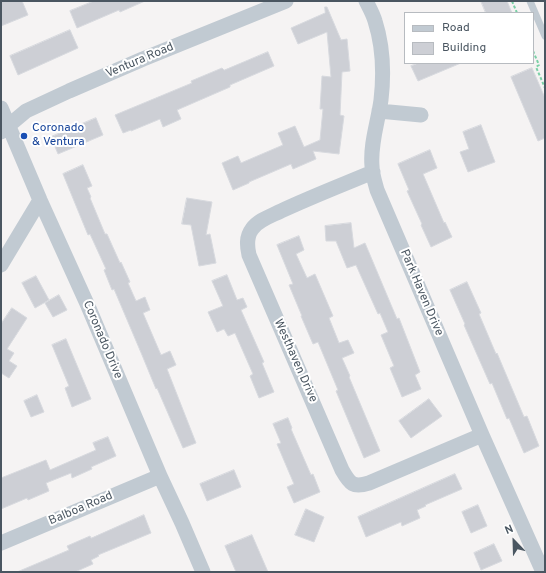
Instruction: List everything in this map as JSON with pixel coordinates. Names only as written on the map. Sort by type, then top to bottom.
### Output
[{"type":"street","name":"Ventura Road","points":[[5,129],[26,111],[69,91],[143,59],[286,1]]},
{"type":"street","name":"Park Haven Drive","points":[[366,1],[375,19],[382,54],[383,77],[372,158],[377,190],[482,435],[543,572]]},
{"type":"street","name":"Coronado Drive","points":[[1,108],[5,129],[40,200],[88,306],[160,476],[203,572]]},
{"type":"street","points":[[379,111],[421,115]]},
{"type":"street","name":"Westhaven Drive","points":[[373,172],[258,222],[252,228],[248,237],[247,244],[249,255],[342,470],[348,480],[355,485],[360,486],[369,483],[482,435]]},
{"type":"street","points":[[1,265],[40,200]]},
{"type":"street","name":"Balboa Road","points":[[1,543],[160,476]]},
{"type":"lane","points":[[530,1],[545,36]]},
{"type":"path","points":[[512,1],[517,12]]},
{"type":"path","points":[[534,53],[539,65],[536,67],[545,88]]},
{"type":"building","points":[[1,1],[22,1],[28,15],[1,26]]},
{"type":"building","points":[[94,1],[145,1],[120,12],[119,10],[77,28],[70,11]]},
{"type":"building","points":[[481,1],[507,1],[512,12],[486,12]]},
{"type":"building","points":[[325,7],[327,7],[341,40],[347,39],[350,71],[342,72],[340,115],[344,116],[339,154],[313,151],[316,159],[293,169],[291,164],[233,190],[222,163],[238,156],[241,163],[283,145],[278,133],[295,126],[304,147],[320,140],[323,109],[320,109],[322,76],[331,77],[327,32],[298,44],[291,28],[325,13]]},
{"type":"building","points":[[70,30],[78,48],[18,75],[10,56]]},
{"type":"building","points":[[268,52],[274,66],[177,110],[181,119],[163,127],[160,119],[123,133],[115,115],[192,83],[191,81],[222,68],[224,70]]},
{"type":"building","points":[[416,64],[459,64],[418,81],[411,66]]},
{"type":"building","points":[[532,68],[545,98],[545,138],[538,141],[511,77]]},
{"type":"building","points":[[96,118],[103,135],[58,154],[51,137]]},
{"type":"building","points":[[481,125],[495,162],[468,172],[460,152],[469,149],[463,132]]},
{"type":"building","points":[[430,150],[437,168],[423,174],[444,223],[445,222],[452,237],[431,247],[407,191],[409,190],[398,164]]},
{"type":"building","points":[[83,165],[92,186],[87,188],[91,197],[90,198],[105,234],[107,234],[130,282],[128,283],[136,301],[145,297],[150,310],[143,313],[161,355],[170,351],[176,365],[167,369],[196,443],[183,448],[157,388],[156,389],[114,289],[112,290],[104,270],[106,269],[90,234],[88,235],[63,174]]},
{"type":"building","points":[[187,198],[212,202],[206,235],[210,234],[216,263],[199,266],[191,225],[182,224]]},
{"type":"building","points":[[351,223],[354,248],[365,243],[397,319],[399,318],[420,372],[415,375],[421,389],[402,397],[390,368],[394,366],[381,335],[388,332],[380,313],[378,314],[356,265],[347,268],[336,241],[326,241],[325,226]]},
{"type":"building","points":[[299,236],[304,250],[296,254],[307,278],[315,274],[333,316],[329,318],[339,343],[348,340],[354,353],[342,358],[380,451],[364,458],[336,391],[338,390],[318,342],[313,344],[301,316],[289,285],[293,284],[277,245]]},
{"type":"building","points":[[227,275],[237,300],[243,298],[247,307],[241,310],[264,362],[262,363],[274,392],[259,398],[250,376],[253,374],[235,333],[228,336],[224,329],[217,332],[208,312],[223,306],[212,281]]},
{"type":"building","points":[[36,276],[49,300],[35,308],[22,283]]},
{"type":"building","points":[[467,282],[481,313],[479,314],[496,354],[497,353],[524,417],[527,416],[539,446],[524,453],[509,418],[507,419],[492,383],[490,384],[450,290]]},
{"type":"building","points":[[59,295],[67,310],[53,317],[45,303]]},
{"type":"building","points":[[12,308],[27,318],[7,349],[14,353],[9,361],[17,366],[9,378],[1,373],[1,324]]},
{"type":"building","points":[[66,339],[91,399],[72,407],[65,388],[69,386],[52,345]]},
{"type":"building","points":[[37,395],[44,412],[31,417],[24,401]]},
{"type":"building","points":[[429,399],[442,416],[411,438],[399,421]]},
{"type":"building","points":[[288,418],[292,428],[291,429],[320,492],[294,503],[287,487],[294,484],[277,444],[281,443],[273,424]]},
{"type":"building","points":[[108,437],[116,456],[91,467],[92,469],[72,478],[71,473],[46,483],[49,491],[1,509],[1,478],[46,460],[50,470],[96,450],[93,443]]},
{"type":"building","points":[[234,470],[241,487],[207,501],[200,484]]},
{"type":"building","points":[[455,474],[462,489],[417,510],[420,518],[402,526],[401,522],[366,537],[358,517]]},
{"type":"building","points":[[478,505],[487,526],[471,533],[462,512]]},
{"type":"building","points":[[306,509],[324,517],[314,542],[295,535]]},
{"type":"building","points":[[144,515],[151,533],[98,555],[99,556],[91,560],[93,564],[75,572],[17,572],[69,550],[67,546],[90,536],[91,538]]},
{"type":"building","points":[[252,535],[268,572],[236,572],[225,546]]},
{"type":"building","points":[[494,544],[502,561],[481,570],[474,553]]},
{"type":"place","name":"Coronado & Ventura","points":[[24,136]]}]
